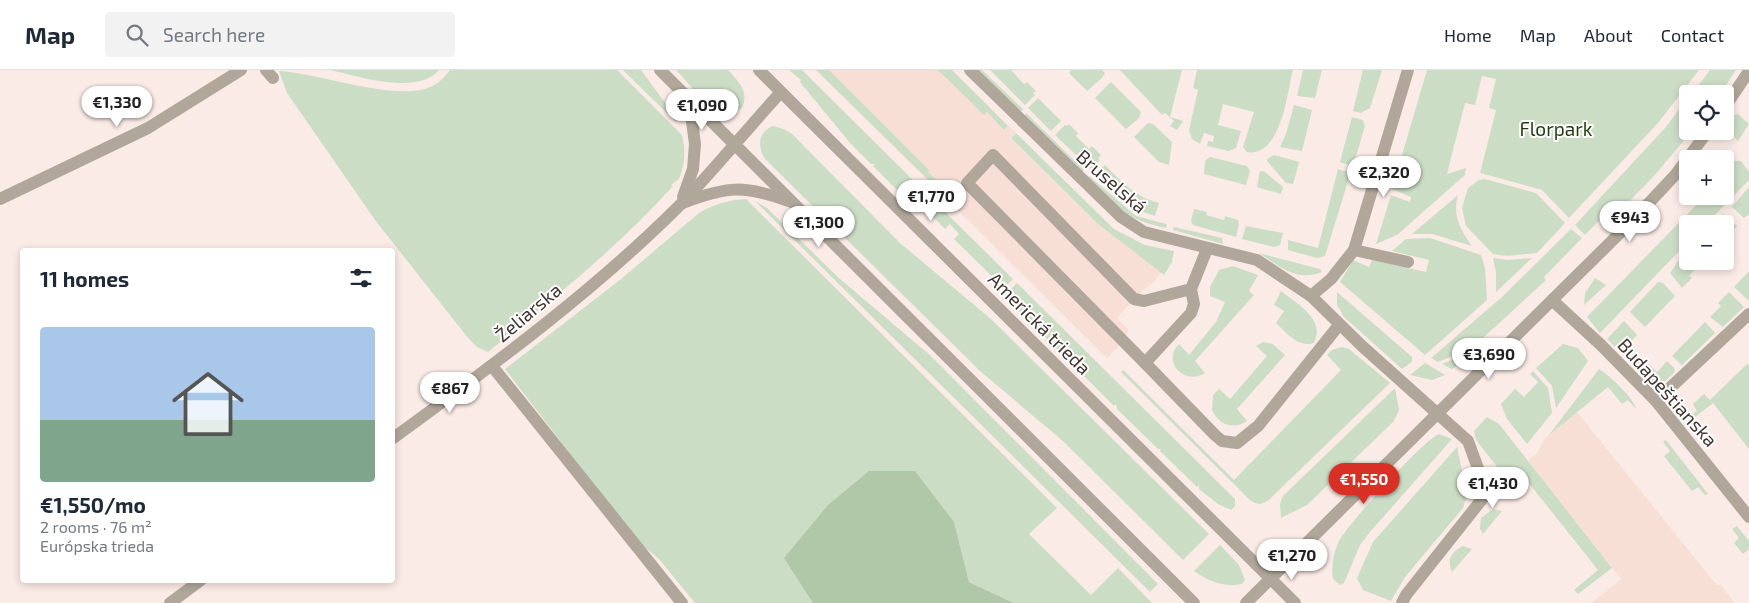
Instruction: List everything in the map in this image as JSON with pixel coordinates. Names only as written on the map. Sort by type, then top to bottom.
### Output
[{"type":"street","points":[[0,199],[148,128],[241,70]]},
{"type":"street","points":[[660,70],[1194,603]]},
{"type":"street","name":"Americká trieda","points":[[759,70],[1295,603]]},
{"type":"street","name":"Bruselská","points":[[970,70],[1120,217],[1144,232],[1208,248],[1233,252],[1257,260],[1312,296],[1339,325],[1468,441],[1487,493],[1406,595],[1402,603]]},
{"type":"street","points":[[1312,296],[1331,279],[1354,250],[1408,70]]},
{"type":"street","points":[[1734,94],[1749,71]]},
{"type":"street","name":"Želiarska","points":[[395,437],[492,366],[629,253],[680,204],[781,92]]},
{"type":"street","points":[[680,204],[694,169],[695,144],[689,99]]},
{"type":"street","points":[[1246,603],[1633,220],[1676,174],[1701,140]]},
{"type":"street","points":[[1191,289],[1144,301],[1134,299],[993,155],[967,183],[1222,440],[1237,443],[1258,426],[1339,325]]},
{"type":"street","points":[[680,204],[707,194],[738,188],[762,192],[793,203]]},
{"type":"street","points":[[1145,363],[1191,313],[1194,304],[1191,289],[1208,248]]},
{"type":"street","points":[[1354,250],[1408,262]]},
{"type":"street","name":"Budapeštianska","points":[[1552,300],[1601,345],[1656,401],[1749,517]]},
{"type":"street","points":[[1656,401],[1749,314]]},
{"type":"street","points":[[492,366],[682,603]]},
{"type":"street","points":[[170,603],[197,583]]},
{"type":"shaded area","points":[[816,70],[952,70],[1016,133],[1011,139],[1098,224],[1161,272],[1154,282],[1142,291],[1117,318],[1129,330],[1117,348],[1107,358]]},
{"type":"shaded area","points":[[1577,412],[1711,578],[1717,585],[1720,584],[1735,603],[1591,603],[1621,579],[1528,461],[1537,453],[1544,439]]},
{"type":"green space","points":[[330,70],[439,70],[429,78],[417,82],[402,83],[387,82]]},
{"type":"green space","points":[[450,70],[617,70],[682,135],[684,147],[684,163],[679,179],[671,185],[673,186],[652,209],[607,252],[488,352],[477,347],[468,338],[375,220],[287,93],[279,71],[378,89],[415,91],[436,84]]},
{"type":"green space","points":[[623,70],[641,70],[677,119],[676,122]]},
{"type":"green space","points":[[676,70],[728,70],[744,92],[745,97],[742,108],[733,112],[723,111],[714,107],[697,93]]},
{"type":"green space","points":[[789,70],[802,70],[927,194],[914,207],[873,166],[875,164],[871,164],[850,143],[800,82],[801,80]]},
{"type":"green space","points":[[816,70],[829,70],[929,170],[928,172],[938,182],[935,186]]},
{"type":"green space","points":[[938,70],[952,70],[1008,126],[1004,130],[987,112],[984,115]]},
{"type":"green space","points":[[977,70],[982,70],[1023,109],[1020,113]]},
{"type":"green space","points":[[990,70],[1011,70],[1024,84],[1027,82],[1036,91],[1033,93],[1035,95],[1025,105]]},
{"type":"green space","points":[[1071,70],[1102,70],[1105,73],[1087,91],[1069,73]]},
{"type":"green space","points":[[1120,70],[1182,70],[1170,117],[1183,121],[1177,130],[1170,126],[1174,121],[1165,113],[1162,115]]},
{"type":"green space","points":[[1197,70],[1293,70],[1285,108],[1275,135],[1268,145],[1258,151],[1247,152],[1243,147],[1254,112],[1223,104],[1218,125],[1241,131],[1236,148],[1229,151],[1207,146],[1208,141],[1213,142],[1214,136],[1204,133],[1200,144],[1192,139],[1189,130],[1198,90],[1193,88]]},
{"type":"green space","points":[[1303,70],[1322,70],[1315,98],[1297,96]]},
{"type":"green space","points":[[1363,70],[1382,70],[1370,108],[1361,113],[1353,111]]},
{"type":"green space","name":"Florpark","points":[[1427,70],[1699,70],[1687,85],[1679,85],[1679,96],[1658,123],[1569,218],[1542,190],[1480,173],[1496,110],[1489,108],[1496,79],[1482,76],[1475,105],[1465,103],[1447,174],[1466,168],[1465,175],[1397,235],[1376,244],[1391,195],[1410,202],[1411,197],[1392,189]]},
{"type":"green space","points":[[1710,70],[1736,70],[1726,85],[1699,85]]},
{"type":"green space","points":[[1111,82],[1141,112],[1139,118],[1126,129],[1095,98]]},
{"type":"green space","points":[[1038,98],[1061,121],[1051,131],[1028,108]]},
{"type":"green space","points":[[1294,105],[1312,110],[1302,151],[1280,147],[1286,134]]},
{"type":"green space","points":[[1679,110],[1679,140],[1684,140],[1653,177],[1608,223],[1602,218],[1585,235],[1575,225],[1665,128]]},
{"type":"green space","points":[[1026,113],[1084,170],[1081,173],[1024,117]]},
{"type":"green space","points":[[1738,114],[1749,124],[1738,141],[1734,137],[1734,115]]},
{"type":"green space","points":[[1352,117],[1363,120],[1365,126],[1354,163],[1349,165],[1340,162]]},
{"type":"green space","points":[[1148,123],[1153,124],[1172,142],[1169,165],[1159,162],[1134,137]]},
{"type":"green space","points":[[1069,124],[1078,133],[1076,136],[1089,149],[1092,146],[1101,155],[1098,158],[1100,160],[1091,169],[1055,135],[1065,125]]},
{"type":"green space","points":[[773,126],[784,129],[792,134],[900,243],[991,319],[1209,534],[1183,560],[1064,442],[980,371],[765,159],[762,154],[760,140],[764,132]]},
{"type":"green space","points":[[1016,133],[1114,229],[1145,245],[1174,251],[1172,262],[1164,275],[1098,224],[1011,138]]},
{"type":"green space","points":[[1274,155],[1299,162],[1293,184],[1286,183],[1267,161],[1267,159]]},
{"type":"green space","points":[[1210,157],[1247,166],[1250,171],[1246,185],[1204,174],[1205,161]]},
{"type":"green space","points":[[1741,161],[1749,172],[1749,180],[1734,195],[1734,162]]},
{"type":"green space","points":[[1105,165],[1136,193],[1159,203],[1155,216],[1130,204],[1096,173]]},
{"type":"green space","points":[[1338,169],[1347,172],[1349,178],[1325,256],[1317,258],[1288,250],[1288,240],[1318,248]]},
{"type":"green space","points":[[1260,171],[1265,172],[1283,187],[1281,194],[1257,187]]},
{"type":"green space","points":[[1089,176],[1136,216],[1167,224],[1166,228],[1141,221],[1113,205],[1087,179]]},
{"type":"green space","points":[[1485,179],[1536,193],[1565,223],[1537,253],[1507,256],[1493,254],[1466,226],[1462,208],[1468,188],[1479,180]]},
{"type":"green space","points":[[1749,187],[1749,214],[1744,218],[1732,207]]},
{"type":"green space","points":[[1458,195],[1456,202],[1457,216],[1464,235],[1472,246],[1432,234],[1412,234]]},
{"type":"green space","points":[[931,198],[1013,279],[1004,288],[954,239],[959,234],[950,224],[945,229],[923,206]]},
{"type":"green space","points":[[746,199],[1057,508],[1029,534],[1091,595],[1118,568],[1152,603],[1014,603],[969,582],[954,522],[811,597],[813,603],[695,603],[659,559],[637,541],[505,369],[621,279],[699,213],[722,203]]},
{"type":"green space","points":[[755,201],[767,208],[840,279],[931,356],[1158,584],[1150,592]]},
{"type":"green space","points":[[1696,205],[1725,205],[1715,215],[1686,215]]},
{"type":"green space","points":[[1194,209],[1207,212],[1206,215],[1224,220],[1225,216],[1238,220],[1236,237],[1193,225],[1191,221]]},
{"type":"green space","points":[[1679,223],[1679,251],[1600,333],[1587,317]]},
{"type":"green space","points":[[1246,226],[1283,233],[1280,245],[1274,247],[1242,239]]},
{"type":"green space","points":[[1174,227],[1222,238],[1223,244],[1173,230]]},
{"type":"green space","points":[[1571,229],[1582,238],[1544,277],[1546,280],[1472,348],[1438,362],[1431,358],[1502,297]]},
{"type":"green space","points":[[1430,238],[1481,255],[1485,268],[1487,300],[1425,355],[1340,282],[1353,260],[1369,267],[1372,260],[1426,272],[1429,260],[1392,251],[1406,239]]},
{"type":"green space","points":[[1259,253],[1320,269],[1322,272],[1313,275],[1296,274]]},
{"type":"green space","points":[[1493,258],[1507,260],[1532,258],[1496,292],[1496,272]]},
{"type":"green space","points":[[1679,260],[1679,270],[1694,270],[1689,276],[1692,278],[1682,288],[1670,273]]},
{"type":"green space","points":[[1233,266],[1258,275],[1249,291],[1254,295],[1195,361],[1205,373],[1197,376],[1183,374],[1174,365],[1174,351],[1179,344],[1189,355],[1216,322],[1225,302],[1210,296],[1210,287],[1219,270]]},
{"type":"green space","points":[[1749,271],[1749,301],[1734,287]]},
{"type":"green space","points":[[1595,278],[1606,285],[1584,305],[1585,293]]},
{"type":"green space","points":[[1658,282],[1663,283],[1675,296],[1645,327],[1630,312]]},
{"type":"green space","points":[[1017,283],[1235,499],[1235,506],[1231,510],[1218,504],[1199,489],[1199,485],[1197,487],[1160,451],[1161,449],[1158,449],[1117,409],[1116,404],[1114,406],[1040,332],[1041,330],[1035,327],[1004,296]]},
{"type":"green space","points":[[1281,291],[1302,307],[1313,319],[1317,334],[1314,343],[1298,342],[1276,323],[1284,311],[1274,305]]},
{"type":"green space","points":[[1337,292],[1412,357],[1412,362],[1402,369],[1344,317],[1337,305]]},
{"type":"green space","points":[[1729,292],[1744,307],[1723,327],[1710,317],[1721,306],[1718,303]]},
{"type":"green space","points":[[1624,321],[1637,335],[1628,345],[1657,372],[1667,361],[1675,369],[1674,373],[1664,382],[1654,382],[1649,379],[1607,339]]},
{"type":"green space","points":[[1705,322],[1715,333],[1682,365],[1672,356]]},
{"type":"green space","points":[[1263,342],[1273,344],[1285,355],[1237,409],[1247,421],[1237,425],[1222,422],[1212,410],[1213,395],[1219,389],[1230,399],[1267,356],[1256,346]]},
{"type":"green space","points":[[1563,344],[1578,348],[1588,361],[1556,408],[1552,386],[1536,368]]},
{"type":"green space","points":[[1342,347],[1349,349],[1390,383],[1271,498],[1261,504],[1250,500],[1121,372],[1123,370],[1234,480],[1341,370],[1327,355],[1332,350]]},
{"type":"green space","points":[[1475,351],[1452,369],[1442,364]]},
{"type":"green space","points":[[1425,363],[1445,375],[1432,380],[1410,375]]},
{"type":"green space","points":[[1747,364],[1749,366],[1749,449],[1713,403],[1690,421],[1687,418],[1697,411],[1693,404],[1704,394],[1710,400]]},
{"type":"green space","points":[[1599,369],[1626,393],[1636,409],[1628,400],[1622,404],[1608,387],[1549,435]]},
{"type":"green space","points":[[1533,371],[1548,388],[1552,413],[1527,444],[1507,419],[1501,404],[1515,389],[1524,397],[1538,382],[1530,374]]},
{"type":"green space","points":[[1395,388],[1399,410],[1394,421],[1307,505],[1281,518],[1280,504],[1283,496]]},
{"type":"green space","points":[[1487,417],[1499,424],[1612,568],[1578,594],[1574,590],[1598,570],[1524,477],[1509,482],[1476,440],[1474,431]]},
{"type":"green space","points":[[1439,434],[1452,439],[1360,545],[1344,583],[1340,585],[1333,579],[1332,569],[1339,541],[1386,483],[1417,451]]},
{"type":"green space","points":[[1666,440],[1708,494],[1705,495],[1698,487],[1692,491],[1664,456],[1670,451],[1663,442]]},
{"type":"green space","points":[[1457,447],[1467,495],[1463,508],[1405,577],[1391,601],[1363,590],[1357,578],[1373,542]]},
{"type":"green space","points":[[869,471],[915,471],[954,522],[969,582],[1014,603],[813,603],[784,558],[828,505]]},
{"type":"green space","points":[[1493,509],[1502,511],[1483,534],[1480,529],[1481,518]]},
{"type":"green space","points":[[1737,526],[1749,541],[1749,549],[1743,554],[1734,543],[1739,538],[1732,529]]},
{"type":"green space","points":[[1220,545],[1239,565],[1245,580],[1242,584],[1216,583],[1194,571]]},
{"type":"green space","points":[[1463,546],[1472,549],[1452,572],[1450,568],[1451,556]]}]
